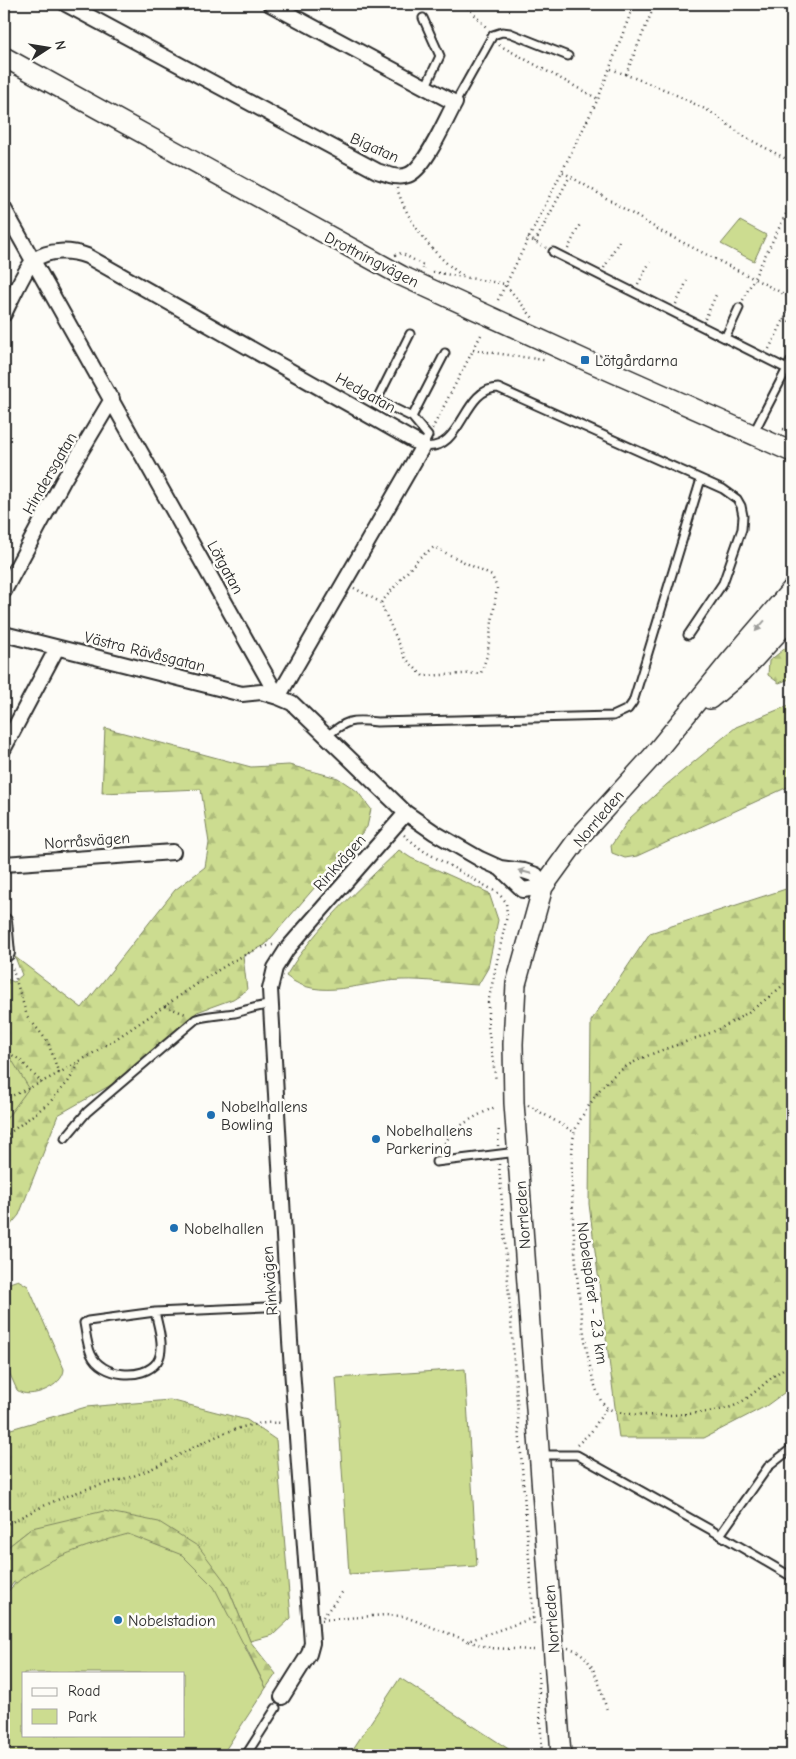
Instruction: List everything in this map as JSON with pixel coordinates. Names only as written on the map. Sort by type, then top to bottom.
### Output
[{"type":"street","name":"Bigatan","points":[[66,4],[377,171],[394,177],[407,176],[420,167],[455,104]]},
{"type":"street","points":[[270,4],[455,104]]},
{"type":"street","name":"Drottningvägen","points":[[4,57],[402,276],[553,346],[792,452]]},
{"type":"street","name":"Lötgatan","points":[[4,209],[278,697],[292,703],[406,813],[435,833],[500,868],[523,890],[543,888]]},
{"type":"street","name":"Hedgatan","points":[[34,260],[53,253],[72,251],[87,256],[425,441]]},
{"type":"street","points":[[4,314],[34,260]]},
{"type":"street","name":"Hindersgatan","points":[[4,591],[63,481],[112,399]]},
{"type":"street","name":"Drottningvägen","points":[[753,434],[792,442]]},
{"type":"street","points":[[278,697],[425,441]]},
{"type":"street","name":"Norrleden","points":[[561,1755],[518,1152],[513,1044],[516,984],[524,947],[543,888],[580,836],[678,726],[730,661],[792,589]]},
{"type":"street","name":"Norrleden","points":[[678,726],[742,672],[792,617]]},
{"type":"street","name":"Västra Rävåsgatan","points":[[4,634],[242,694],[261,692],[278,697]]},
{"type":"street","points":[[4,748],[57,648]]},
{"type":"street","name":"Rinkvägen","points":[[279,1703],[309,1654],[316,1620],[296,1424],[269,1005],[270,989],[275,968],[292,943],[406,813]]},
{"type":"street","name":"Norråsvägen","points":[[4,864],[173,852]]},
{"type":"street","points":[[4,921],[7,953]]},
{"type":"lane","points":[[423,18],[440,56],[425,88]]},
{"type":"lane","points":[[455,104],[493,35],[502,32],[510,33],[568,56]]},
{"type":"lane","points":[[553,252],[764,358],[790,368]]},
{"type":"lane","points":[[725,338],[739,308]]},
{"type":"lane","points":[[410,334],[377,400],[412,417],[425,441],[431,447],[447,440],[481,392],[491,388],[498,388],[723,489],[737,499],[744,516],[742,529],[723,583],[688,635]]},
{"type":"lane","points":[[412,417],[445,354]]},
{"type":"lane","points":[[753,434],[790,368],[792,359]]},
{"type":"lane","points":[[326,737],[344,722],[350,720],[376,722],[613,716],[628,710],[633,702],[701,479]]},
{"type":"lane","points":[[65,1138],[87,1112],[196,1019],[269,1005]]},
{"type":"lane","points":[[436,1162],[518,1152]]},
{"type":"lane","points":[[155,1312],[161,1341],[157,1361],[147,1370],[118,1375],[108,1372],[91,1355],[84,1323],[88,1321],[155,1312],[288,1306]]},
{"type":"lane","points":[[720,1535],[768,1467],[792,1448]]},
{"type":"lane","points":[[540,1455],[561,1453],[577,1455],[792,1577]]},
{"type":"lane","points":[[246,1755],[279,1703]]},
{"type":"path","points":[[464,4],[493,35],[501,48],[598,99]]},
{"type":"path","points":[[498,300],[598,99],[611,70],[634,4]]},
{"type":"path","points":[[626,74],[655,4]]},
{"type":"path","points":[[788,4],[792,6]]},
{"type":"path","points":[[611,70],[666,90],[709,111],[745,137],[792,162]]},
{"type":"path","points":[[563,172],[664,232],[792,298]]},
{"type":"path","points":[[535,242],[570,176]]},
{"type":"path","points":[[394,177],[402,207],[449,267],[466,278]]},
{"type":"path","points":[[739,308],[792,202]]},
{"type":"path","points":[[564,257],[581,222]]},
{"type":"path","points":[[528,238],[553,252]]},
{"type":"path","points":[[601,276],[618,240]]},
{"type":"path","points":[[634,292],[650,262]]},
{"type":"path","points":[[672,312],[687,281]]},
{"type":"path","points":[[701,326],[716,295]]},
{"type":"path","points":[[764,358],[792,304]]},
{"type":"path","points":[[784,319],[792,323]]},
{"type":"path","points":[[425,441],[480,335]]},
{"type":"path","points":[[473,350],[544,360]]},
{"type":"path","points":[[344,582],[380,604],[406,659],[423,676],[481,673],[487,656],[497,588],[492,576],[434,547],[419,558],[380,604]]},
{"type":"path","points":[[393,828],[422,850],[498,893],[506,902]]},
{"type":"path","points":[[4,1099],[42,1083],[80,1062],[231,963],[269,945],[292,943]]},
{"type":"path","points":[[7,953],[27,1016],[48,1042],[59,1074]]},
{"type":"path","name":"Nobelspåret - 2.3 km","points":[[607,1407],[599,1397],[594,1382],[577,1283],[571,1215],[574,1132],[597,1093],[611,1077],[647,1056],[726,1026],[792,977]]},
{"type":"path","points":[[165,1006],[196,1019]]},
{"type":"path","points":[[4,1050],[20,1060],[42,1083]]},
{"type":"path","points":[[4,1137],[49,1103],[68,1082],[80,1062]]},
{"type":"path","points":[[524,1106],[531,1105],[574,1132]]},
{"type":"path","points":[[436,1162],[445,1138],[471,1119],[495,1107]]},
{"type":"path","points":[[561,1453],[578,1444],[591,1432],[607,1407],[630,1414],[658,1415],[710,1412],[734,1405],[792,1364]]},
{"type":"path","points":[[4,1526],[30,1511],[83,1490],[137,1474],[224,1433],[270,1422],[296,1424]]},
{"type":"path","points":[[4,1442],[4,1455]]},
{"type":"path","points":[[316,1620],[344,1590]]},
{"type":"path","points":[[316,1620],[385,1615],[403,1616],[468,1641],[499,1649],[534,1650]]},
{"type":"path","points":[[468,1641],[533,1618]]},
{"type":"path","points":[[564,1647],[582,1653],[589,1662],[607,1710]]},
{"type":"green space","points":[[740,221],[766,235],[754,261],[721,244]]},
{"type":"green space","points":[[792,643],[792,678],[779,683],[768,675],[769,661]]},
{"type":"green space","points":[[792,704],[792,785],[637,856],[625,858],[612,853],[611,846],[630,818],[666,785],[736,727]]},
{"type":"green space","points":[[105,728],[251,767],[289,765],[338,778],[357,791],[371,809],[367,827],[265,945],[243,956],[247,990],[233,999],[197,1012],[145,1061],[118,1081],[58,1115],[19,1215],[4,1233],[4,978],[14,982],[22,975],[15,957],[82,1008],[175,890],[205,867],[209,843],[201,789],[102,793]]},
{"type":"green space","points":[[399,850],[411,858],[489,893],[498,920],[488,968],[478,985],[401,980],[327,989],[299,984],[286,976],[310,941],[324,925]]},
{"type":"green space","points":[[792,887],[792,1387],[766,1406],[704,1438],[619,1438],[589,1204],[591,1021],[650,933]]},
{"type":"green space","points":[[4,1047],[29,1088],[4,1122]]},
{"type":"green space","points":[[18,1280],[28,1286],[64,1369],[58,1381],[37,1393],[22,1393],[17,1390],[4,1361],[4,1285]]},
{"type":"green space","points":[[465,1369],[477,1566],[349,1574],[336,1378]]},
{"type":"green space","points":[[170,1400],[247,1420],[276,1440],[291,1618],[273,1635],[250,1641],[226,1583],[32,1528],[4,1550],[4,1431],[86,1407]]},
{"type":"green space","points":[[104,1511],[159,1522],[199,1547],[226,1583],[250,1641],[276,1674],[266,1688],[245,1645],[14,1582],[4,1595],[4,1550],[32,1528]]},
{"type":"green space","name":"Nobelstadion","points":[[128,1534],[182,1555],[214,1587],[266,1688],[222,1755],[4,1755],[4,1596],[15,1584],[44,1564],[78,1549]]},
{"type":"green space","points":[[400,1678],[510,1750],[507,1755],[349,1755]]},
{"type":"place","name":"Lötgårdarna","points":[[585,360]]},
{"type":"place","name":"Nobelhallens Bowling","points":[[211,1115]]},
{"type":"place","name":"Nobelhallens Parkering","points":[[376,1139]]},
{"type":"place","name":"Nobelhallen","points":[[174,1228]]},
{"type":"place","name":"Nobelstadion","points":[[118,1620]]}]
